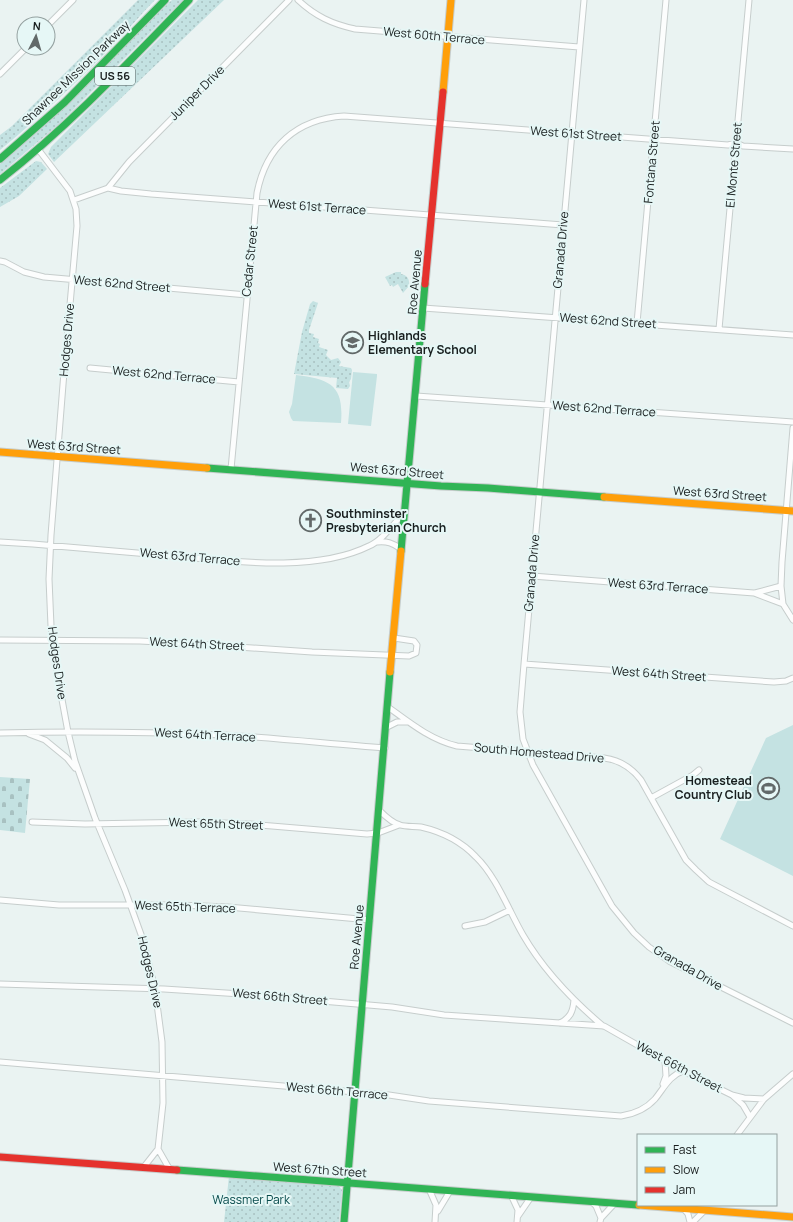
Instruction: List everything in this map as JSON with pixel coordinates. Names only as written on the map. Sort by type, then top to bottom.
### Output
[{"type":"main road","name":"Shawnee Mission Parkway","points":[[0,159],[32,132],[68,98],[165,0]]},
{"type":"main road","name":"US 56","points":[[0,180],[38,149],[95,97],[189,0]]},
{"type":"main road","name":"Roe Avenue","points":[[344,1222],[380,811],[404,512],[416,396],[451,0]]},
{"type":"main road","name":"West 63rd Street","points":[[0,452],[789,511]]},
{"type":"main road","name":"West 67th Street","points":[[0,1157],[637,1205]]},
{"type":"main road","name":"West 67th Street","points":[[653,1206],[708,1208],[793,1216]]},
{"type":"street","points":[[56,17],[73,0]]},
{"type":"street","name":"Juniper Drive","points":[[108,188],[129,162],[289,0]]},
{"type":"street","name":"West 60th Terrace","points":[[298,0],[320,18],[355,29],[448,38],[579,47]]},
{"type":"street","name":"Granada Drive","points":[[584,0],[524,664],[520,712],[522,734],[534,767],[603,892],[621,919],[634,933],[649,947],[669,961],[793,1023]]},
{"type":"street","name":"Fontana Street","points":[[637,323],[666,0]]},
{"type":"street","name":"El Monte Street","points":[[719,329],[749,0]]},
{"type":"street","points":[[0,74],[18,56]]},
{"type":"street","name":"Cedar Street","points":[[231,469],[256,202],[262,172],[272,153],[285,139],[305,126],[321,119],[336,117],[358,118]]},
{"type":"street","name":"West 61st Street","points":[[358,118],[728,145],[736,142],[743,146],[793,150]]},
{"type":"street","name":"Hodges Drive","points":[[38,149],[66,184],[74,200],[77,226],[50,545],[49,579],[52,641],[68,732],[78,770],[143,940],[155,989],[162,1042],[164,1076],[163,1103],[158,1148]]},
{"type":"street","name":"West 61st Terrace","points":[[74,200],[108,188],[121,191],[256,202],[563,225]]},
{"type":"street","name":"West 62nd Street","points":[[0,261],[32,274],[44,277],[247,295]]},
{"type":"street","name":"West 62nd Street","points":[[423,308],[793,335]]},
{"type":"street","name":"West 62nd Terrace","points":[[90,368],[239,382]]},
{"type":"street","name":"West 62nd Terrace","points":[[416,396],[793,422]]},
{"type":"street","points":[[793,428],[789,511],[782,562],[781,586],[783,604],[793,620]]},
{"type":"street","name":"West 63rd Terrace","points":[[0,542],[243,561],[303,562],[341,557],[361,550],[377,542],[404,512]]},
{"type":"street","points":[[377,542],[391,543],[401,549]]},
{"type":"street","name":"West 63rd Terrace","points":[[532,576],[754,593],[783,604]]},
{"type":"street","points":[[754,593],[781,586]]},
{"type":"street","points":[[393,655],[414,655],[417,648],[416,643],[412,640],[394,638]]},
{"type":"street","name":"West 64th Street","points":[[0,640],[182,643],[312,652],[393,655]]},
{"type":"street","name":"West 64th Street","points":[[524,664],[774,682],[786,681],[793,678]]},
{"type":"street","name":"South Homestead Drive","points":[[388,707],[431,737],[444,743],[462,747],[604,758],[625,764],[635,772],[686,860],[702,877],[722,890],[793,926]]},
{"type":"street","points":[[387,727],[398,722],[408,722]]},
{"type":"street","name":"West 64th Terrace","points":[[0,733],[163,733],[282,739],[385,748]]},
{"type":"street","name":"West 64th Terrace","points":[[25,733],[45,740],[67,758],[78,770]]},
{"type":"street","points":[[651,798],[693,775],[699,770]]},
{"type":"street","points":[[380,811],[399,825]]},
{"type":"street","name":"West 65th Street","points":[[32,822],[98,824],[199,822],[248,824],[367,834],[378,833],[399,825],[420,827],[438,832],[463,845],[477,858],[487,870],[534,952],[548,972],[574,1000],[604,1026]]},
{"type":"street","name":"West 65th Terrace","points":[[0,900],[59,905],[178,905],[370,920]]},
{"type":"street","points":[[465,926],[485,922],[510,910]]},
{"type":"street","name":"West 66th Street","points":[[0,984],[155,989],[241,994],[363,1004],[444,1015],[604,1026],[683,1071],[732,1095],[744,1098],[764,1099]]},
{"type":"street","points":[[559,1023],[566,1020],[572,1014],[574,1000]]},
{"type":"street","name":"West 66th Terrace","points":[[663,1087],[666,1076],[665,1061]]},
{"type":"street","name":"West 66th Terrace","points":[[0,1062],[389,1095],[429,1101],[621,1116],[640,1111],[648,1106],[670,1079],[683,1071]]},
{"type":"street","points":[[738,1134],[764,1099],[793,1074]]},
{"type":"street","points":[[732,1095],[743,1105],[750,1117]]},
{"type":"street","points":[[143,1168],[158,1148],[170,1170]]},
{"type":"street","points":[[429,1189],[435,1200],[437,1212]]},
{"type":"street","points":[[435,1222],[437,1212],[450,1191]]},
{"type":"street","points":[[511,1195],[518,1210],[517,1219]]},
{"type":"street","points":[[517,1219],[532,1197]]},
{"type":"street","points":[[592,1202],[596,1206],[601,1220]]},
{"type":"street","points":[[601,1220],[615,1203]]},
{"type":"street","points":[[683,1208],[688,1214],[690,1222]]},
{"type":"street","points":[[693,1222],[708,1208]]},
{"type":"green space","points":[[138,0],[155,0],[78,80],[32,123],[0,150],[0,135],[12,126]]},
{"type":"green space","points":[[172,0],[183,0],[59,124],[0,174],[0,164],[17,150]]},
{"type":"green space","points":[[198,0],[224,0],[54,162],[48,154],[51,147]]},
{"type":"green space","points":[[36,161],[41,162],[47,169],[19,196],[0,207],[0,188]]},
{"type":"green space","points":[[396,272],[401,272],[401,274],[405,275],[408,279],[409,286],[403,293],[398,284],[393,287],[392,285],[390,286],[385,277]]},
{"type":"green space","points":[[313,301],[318,303],[309,333],[314,334],[313,337],[319,339],[319,347],[328,350],[326,355],[331,360],[338,358],[341,362],[339,366],[351,368],[351,379],[349,382],[350,386],[348,389],[336,388],[337,378],[294,374],[302,332],[310,304]]},
{"type":"green space","points":[[353,372],[377,374],[371,426],[348,424]]},
{"type":"green space","points":[[296,375],[318,379],[333,387],[340,400],[341,423],[293,421],[289,412],[292,404]]},
{"type":"green space","name":"Homestead Country Club","points":[[793,725],[793,876],[720,839],[766,738]]},
{"type":"green space","points":[[0,777],[30,779],[25,833],[0,830]]},
{"type":"green space","name":"Wassmer Park","points":[[229,1176],[338,1185],[342,1190],[339,1222],[224,1222]]},
{"type":"traffic: fast","points":[[0,159],[65,102],[165,0]]},
{"type":"traffic: fast","points":[[0,180],[74,116],[189,0]]},
{"type":"traffic: fast","points":[[401,551],[425,284]]},
{"type":"traffic: fast","points":[[207,468],[604,497]]},
{"type":"traffic: fast","points":[[344,1222],[390,672]]},
{"type":"traffic: fast","points":[[177,1170],[637,1205]]},
{"type":"traffic: slow","points":[[443,92],[451,0]]},
{"type":"traffic: slow","points":[[0,452],[207,468]]},
{"type":"traffic: slow","points":[[604,497],[793,511]]},
{"type":"traffic: slow","points":[[390,672],[401,551]]},
{"type":"traffic: slow","points":[[652,1206],[793,1217]]},
{"type":"traffic: jam","points":[[425,284],[443,92]]},
{"type":"traffic: jam","points":[[0,1157],[177,1170]]},
{"type":"place","name":"Highlands Elementary School","points":[[352,343]]},
{"type":"place","name":"Southminster Presbyterian Church","points":[[311,521]]},
{"type":"place","name":"Homestead Country Club","points":[[768,788]]}]
